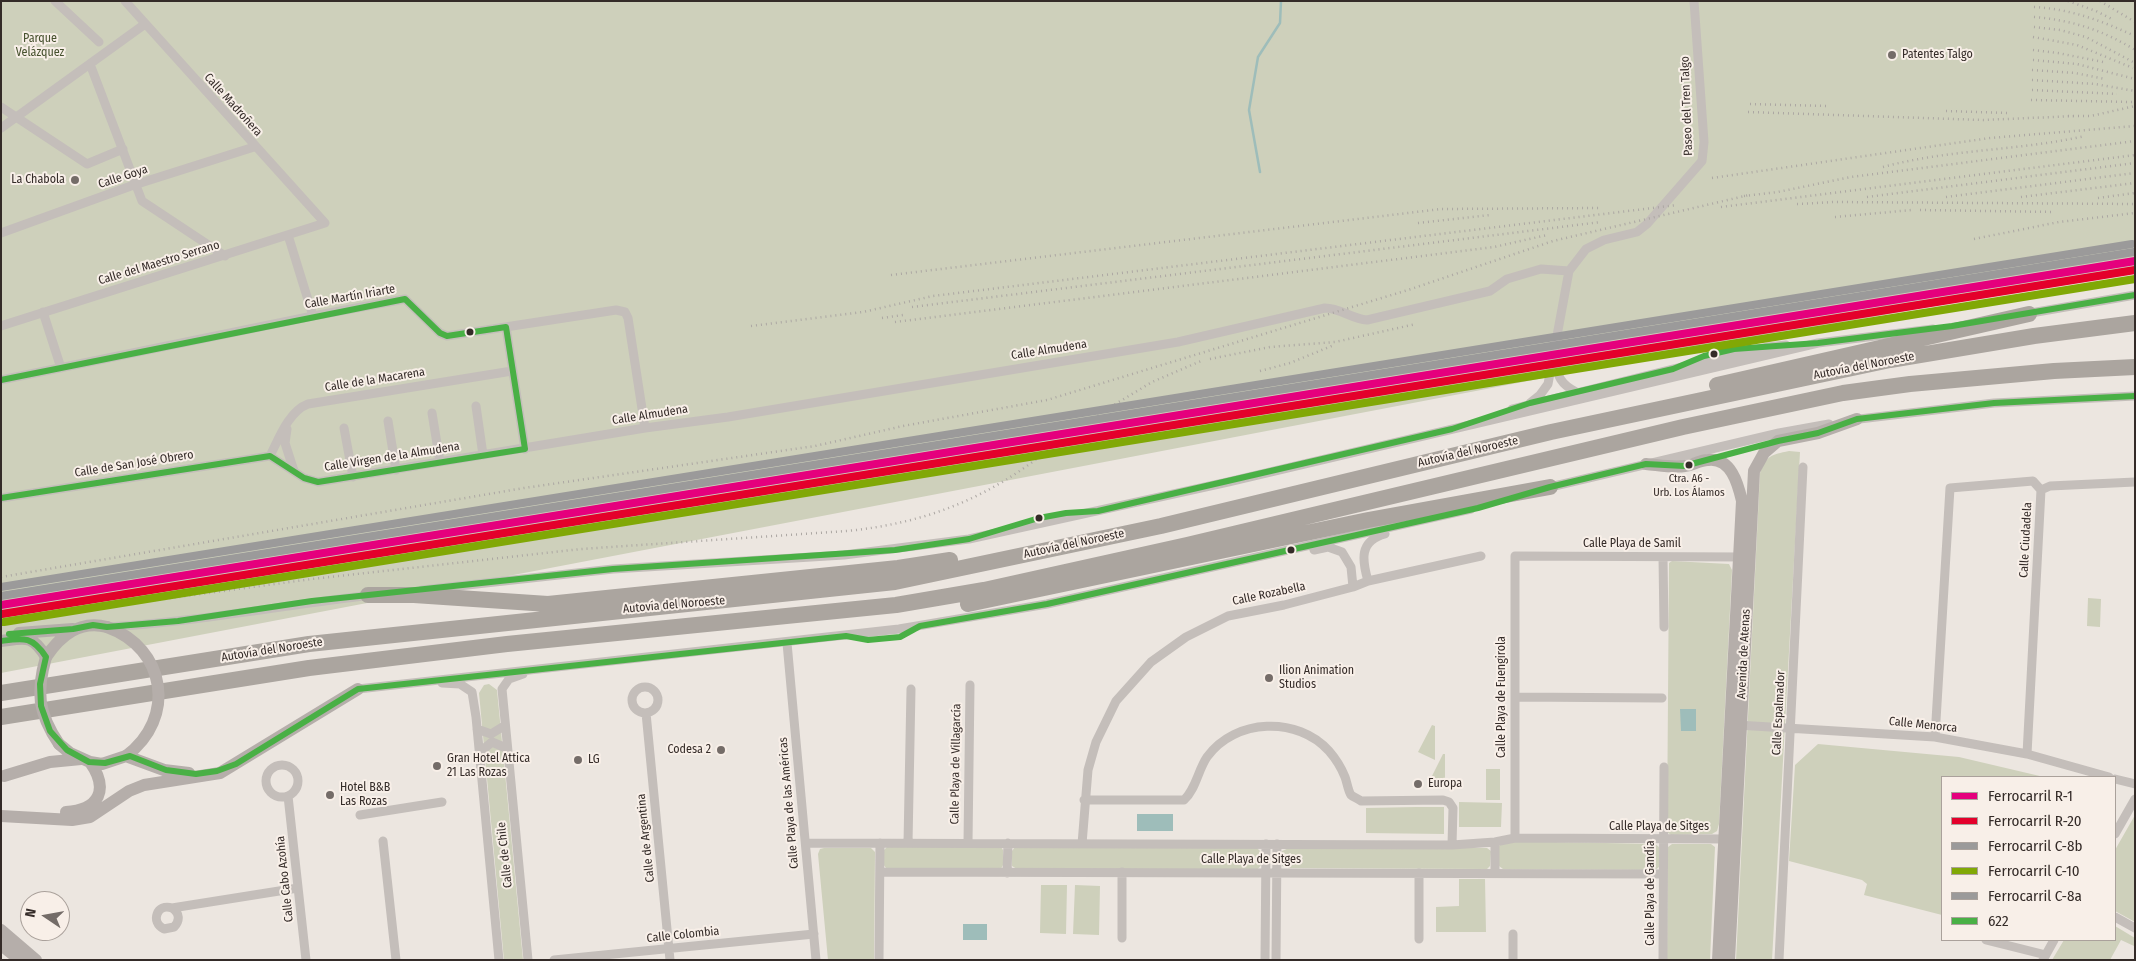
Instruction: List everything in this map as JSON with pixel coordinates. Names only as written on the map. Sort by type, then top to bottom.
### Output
[{"type":"highway","points":[[1624,416],[1676,394],[2029,314]]},
{"type":"highway","name":"Autovía del Noroeste","points":[[1,693],[309,644],[895,582],[1161,526],[1624,416],[1890,360],[2034,336],[2135,323]]},
{"type":"highway","name":"Autovía del Noroeste","points":[[1,718],[309,668],[507,644],[896,605],[994,588],[1207,540],[1683,427],[1843,394],[1910,384],[2045,372],[2135,367]]},
{"type":"highway","points":[[896,605],[946,608],[992,600],[1368,520],[1550,487]]},
{"type":"highway","points":[[368,595],[414,595],[548,604],[898,568],[985,554],[1112,526],[1161,526]]},
{"type":"street","points":[[55,1],[99,42]]},
{"type":"street","name":"Calle Madroñera","points":[[125,1],[254,148],[325,223]]},
{"type":"street","name":"Paseo del Tren Talgo","points":[[1530,404],[1548,384],[1569,271],[1586,249],[1604,240],[1637,232],[1647,224],[1702,161],[1704,142],[1694,1]]},
{"type":"street","points":[[1,128],[145,24]]},
{"type":"street","points":[[90,64],[142,201],[225,256]]},
{"type":"street","points":[[1,107],[87,164],[123,149]]},
{"type":"street","name":"Calle Goya","points":[[1,233],[135,186],[254,148]]},
{"type":"street","name":"Calle del Maestro Serrano","points":[[1,326],[325,223]]},
{"type":"street","points":[[288,235],[313,316]]},
{"type":"street","name":"Calle Almudena","points":[[524,449],[1178,342],[1325,308],[1333,308],[1359,319],[1367,320],[1490,291],[1508,279],[1541,269],[1569,271]]},
{"type":"street","points":[[1452,429],[1530,404],[1576,392],[1768,347],[1818,343],[1952,326],[2135,294]]},
{"type":"street","name":"Calle Martín Iriarte","points":[[1,380],[313,316],[405,300],[440,333],[447,336],[616,310],[625,312],[628,318],[645,428]]},
{"type":"street","points":[[43,312],[61,368]]},
{"type":"street","points":[[506,327],[524,449]]},
{"type":"street","points":[[107,627],[178,621],[312,601],[613,569],[852,554],[969,539],[1182,492],[1818,343]]},
{"type":"street","name":"Paseo del Tren Talgo","points":[[1555,350],[1557,373],[1563,385],[1576,392]]},
{"type":"street","name":"Calle de la Macarena","points":[[270,456],[287,424],[300,407],[308,404],[512,371]]},
{"type":"street","points":[[1368,581],[1362,563],[1364,549],[1373,537],[1550,487],[1779,433],[1858,419],[1994,403],[2135,396]]},
{"type":"street","points":[[476,406],[482,456]]},
{"type":"street","points":[[432,413],[440,462]]},
{"type":"street","name":"Avenida de Atenas","points":[[1718,960],[1729,839],[1744,557],[1754,470],[1764,453],[1778,440],[1818,433],[1858,419]]},
{"type":"street","points":[[388,421],[396,470]]},
{"type":"street","points":[[287,424],[285,443],[294,471]]},
{"type":"street","points":[[344,428],[353,477]]},
{"type":"street","name":"Calle Virgen de la Almudena","points":[[270,456],[304,478],[318,482],[524,449]]},
{"type":"street","name":"Calle de San José Obrero","points":[[1,498],[270,456]]},
{"type":"street","name":"Avenida de Atenas","points":[[1646,464],[1684,466],[1709,459],[1728,467],[1738,484],[1742,501],[1744,557]]},
{"type":"street","name":"Calle Espalmador","points":[[1779,960],[1804,467]]},
{"type":"street","name":"Calle Ciudadela","points":[[1936,737],[1950,488],[2033,481],[2041,490],[2027,754]]},
{"type":"street","points":[[2041,490],[2050,486],[2135,482]]},
{"type":"street","points":[[1,816],[72,820],[90,817],[112,800],[144,785],[220,773],[358,689],[899,630],[1047,604],[1478,508]]},
{"type":"street","points":[[1220,565],[1328,547],[1342,552],[1351,568],[1353,587]]},
{"type":"street","name":"Calle Rozabella","points":[[1082,844],[1084,800],[1088,770],[1096,742],[1116,700],[1151,662],[1186,637],[1228,616],[1353,587],[1368,581],[1481,556]]},
{"type":"street","name":"Calle Playa de Samil","points":[[1515,556],[1744,557]]},
{"type":"street","name":"Calle Playa de Fuengirola","points":[[1515,556],[1515,838]]},
{"type":"street","points":[[1663,557],[1664,626]]},
{"type":"street","points":[[1,635],[74,629],[93,625],[107,627],[124,633],[138,645],[149,659],[156,676],[159,694],[158,712],[151,730],[141,745],[121,759],[108,775],[104,797],[92,811],[78,816],[38,819]]},
{"type":"street","points":[[1,811],[38,814],[74,812],[88,808],[99,795],[101,785],[97,773],[86,761],[60,744],[49,729],[42,712],[39,693],[41,674],[46,656],[58,641],[74,629]]},
{"type":"street","points":[[1,641],[28,638],[37,642],[46,656]]},
{"type":"street","name":"Calle Playa de las Américas","points":[[787,643],[816,960]]},
{"type":"street","name":"Calle de Chile","points":[[528,960],[506,748],[502,688],[509,679],[541,668]]},
{"type":"street","name":"Calle de Chile","points":[[420,681],[460,684],[472,692],[480,752],[499,960]]},
{"type":"street","name":"Calle Playa de Villagarcía","points":[[968,843],[970,685]]},
{"type":"street","points":[[908,843],[910,690]]},
{"type":"street","points":[[1515,697],[1662,698]]},
{"type":"street","name":"Calle de Argentina","points":[[646,713],[670,960]]},
{"type":"street","name":"Calle Menorca","points":[[1736,725],[1936,737],[2027,754],[2105,776]]},
{"type":"street","points":[[477,729],[491,734],[504,726]]},
{"type":"street","points":[[1084,800],[1184,800],[1191,794],[1198,773],[1208,755],[1224,740],[1246,730],[1269,726],[1288,727],[1306,733],[1323,744],[1337,760],[1351,795],[1361,801],[1443,800],[1449,802],[1453,808],[1452,845]]},
{"type":"street","points":[[480,752],[492,742],[506,748]]},
{"type":"street","points":[[3,776],[50,762],[86,761],[102,764],[121,759],[164,770],[206,775]]},
{"type":"street","name":"Calle Playa de Gandía","points":[[1663,960],[1664,767]]},
{"type":"street","points":[[2116,779],[2135,784]]},
{"type":"street","name":"Calle Cabo Azohía","points":[[288,796],[306,960]]},
{"type":"street","points":[[2116,832],[2135,799]]},
{"type":"street","points":[[360,815],[442,802]]},
{"type":"street","name":"Calle Playa de Sitges","points":[[806,843],[1452,845],[1495,842],[1515,838],[1729,839]]},
{"type":"street","name":"Avenida de Atenas","points":[[1729,839],[1729,960]]},
{"type":"street","points":[[383,841],[396,960]]},
{"type":"street","points":[[1495,842],[1495,873]]},
{"type":"street","points":[[879,960],[880,843]]},
{"type":"street","points":[[1007,873],[1008,844]]},
{"type":"street","points":[[1265,960],[1266,844]]},
{"type":"street","points":[[1276,844],[1276,960]]},
{"type":"street","name":"Calle Playa de Sitges","points":[[880,872],[1663,874]]},
{"type":"street","points":[[1122,872],[1122,938]]},
{"type":"street","points":[[1419,873],[1419,939]]},
{"type":"street","points":[[172,908],[298,888]]},
{"type":"street","points":[[2116,918],[2135,928]]},
{"type":"street","points":[[1,930],[36,960]]},
{"type":"street","name":"Calle Colombia","points":[[554,960],[814,934]]},
{"type":"street","points":[[1513,934],[1513,960]]},
{"type":"street","points":[[1989,941],[2044,958],[2053,941]]},
{"type":"street","points":[[1,945],[20,960]]},
{"type":"green space","name":"Parque Velázquez","points":[[1,1],[2135,1],[2135,270],[1711,346],[1,673]]},
{"type":"green space","points":[[1789,451],[1800,452],[1772,960],[1736,960],[1760,473],[1770,457]]},
{"type":"green space","points":[[1672,561],[1729,564],[1732,570],[1719,824],[1717,831],[1712,834],[1671,835],[1667,832],[1669,563]]},
{"type":"green space","points":[[2088,598],[2101,599],[2100,627],[2087,626]]},
{"type":"green space","points":[[489,684],[497,690],[523,960],[504,960],[479,693],[484,685]]},
{"type":"green space","points":[[1432,725],[1435,726],[1435,760],[1418,752]]},
{"type":"green space","points":[[1818,744],[1959,757],[2040,776],[1941,776],[1941,915],[1864,895],[1867,884],[1862,880],[1789,861],[1795,765]]},
{"type":"green space","points":[[1443,754],[1445,754],[1445,786],[1427,786]]},
{"type":"green space","points":[[1486,769],[1500,769],[1500,800],[1486,800]]},
{"type":"green space","points":[[1459,802],[1502,803],[1501,827],[1459,827]]},
{"type":"green space","points":[[1444,807],[1444,834],[1366,833],[1366,808]]},
{"type":"green space","points":[[2135,815],[2135,922],[2116,912],[2116,848]]},
{"type":"green space","points":[[1504,841],[1655,844],[1659,847],[1659,867],[1655,870],[1503,869],[1499,866],[1499,846]]},
{"type":"green space","points":[[1672,844],[1711,844],[1715,847],[1710,960],[1667,960],[1668,847]]},
{"type":"green space","points":[[887,847],[1001,847],[1003,850],[1003,865],[1001,869],[886,868],[883,864],[883,851]]},
{"type":"green space","points":[[1015,847],[1257,848],[1261,852],[1261,865],[1258,869],[1017,869],[1012,866],[1012,851]]},
{"type":"green space","points":[[871,848],[875,852],[874,960],[828,960],[818,854],[820,849]]},
{"type":"green space","points":[[1289,848],[1487,848],[1491,851],[1490,866],[1487,869],[1287,868],[1282,866],[1282,851]]},
{"type":"green space","points":[[1459,879],[1485,879],[1486,932],[1436,932],[1436,907],[1459,906]]},
{"type":"green space","points":[[1041,885],[1067,885],[1066,934],[1040,933]]},
{"type":"green space","points":[[1075,885],[1100,886],[1099,935],[1073,934]]},
{"type":"green space","points":[[2116,927],[2135,938],[2134,946],[2121,940],[2110,960],[2052,960],[2063,941],[2116,941]]},
{"type":"water","points":[[1680,709],[1696,709],[1696,731],[1681,731]]},
{"type":"water","points":[[1137,814],[1173,814],[1173,831],[1137,831]]},
{"type":"water","points":[[963,924],[987,924],[987,940],[963,940]]},
{"type":"waterway","points":[[1260,172],[1249,110],[1258,57],[1280,23],[1281,1]]},
{"type":"railway","points":[[2068,1],[2114,20]]},
{"type":"railway","points":[[2100,1],[2135,22]]},
{"type":"railway","points":[[2034,7],[2061,10],[2086,17],[2135,36]]},
{"type":"railway","points":[[2034,17],[2074,23],[2111,37],[2135,50]]},
{"type":"railway","points":[[2034,27],[2060,30],[2086,37],[2135,63]]},
{"type":"railway","points":[[2033,37],[2077,45],[2133,68]]},
{"type":"railway","points":[[2033,50],[2103,62]]},
{"type":"railway","points":[[2033,60],[2077,64],[2135,79]]},
{"type":"railway","points":[[2032,70],[2075,73],[2105,79]]},
{"type":"railway","points":[[2032,80],[2095,84],[2135,91]]},
{"type":"railway","points":[[2032,90],[2117,94]]},
{"type":"railway","points":[[2031,100],[2132,102]]},
{"type":"railway","points":[[1750,104],[1828,106]]},
{"type":"railway","points":[[2068,116],[2091,116],[2135,106]]},
{"type":"railway","points":[[1946,111],[2008,113]]},
{"type":"railway","points":[[1748,112],[1983,120],[2076,116]]},
{"type":"railway","points":[[1712,178],[1990,138],[2135,126]]},
{"type":"railway","points":[[1883,167],[1958,153],[2034,145],[2085,136]]},
{"type":"railway","points":[[1744,196],[1778,192],[1851,177],[2135,141]]},
{"type":"railway","points":[[1721,207],[2135,155]]},
{"type":"railway","points":[[1867,197],[2135,163]]},
{"type":"railway","points":[[1946,197],[2135,173]]},
{"type":"railway","points":[[2021,197],[2135,183]]},
{"type":"railway","points":[[2098,198],[2135,193]]},
{"type":"railway","points":[[1,577],[524,488],[815,446],[903,426],[1047,400],[1408,290],[1553,241],[1749,195]]},
{"type":"railway","points":[[1797,204],[1834,202],[2135,204]]},
{"type":"railway","points":[[751,326],[863,312],[933,296],[1677,205]]},
{"type":"railway","points":[[891,275],[1441,209],[1600,208]]},
{"type":"railway","points":[[1835,217],[1912,210]]},
{"type":"railway","points":[[1920,210],[2055,212]]},
{"type":"railway","points":[[1974,239],[2059,222],[2135,213]]},
{"type":"railway","points":[[1418,223],[1490,215]]},
{"type":"railway","points":[[912,307],[1601,222]]},
{"type":"railway","points":[[895,322],[1494,247],[1547,235]]},
{"type":"railway","points":[[882,318],[903,315]]},
{"type":"railway","points":[[1210,359],[1270,347],[1335,342],[1416,324]]},
{"type":"railway","points":[[1260,371],[1290,363],[1334,345]]},
{"type":"railway","points":[[1089,420],[1152,382],[1201,361]]},
{"type":"railway","points":[[1,621],[312,579],[581,549],[847,531],[876,527],[904,522],[930,514],[981,494],[1005,481],[1052,447]]},
{"type":"rail line","name":"C-8a","points":[[1,587],[2132,244]]},
{"type":"rail line","name":"C-8b","points":[[1,596],[2134,252]]},
{"type":"rail line","name":"R-1","points":[[1,605],[2135,261]]},
{"type":"rail line","name":"R-20","points":[[2,614],[2135,270]]},
{"type":"rail line","name":"C-10","points":[[4,622],[2135,279]]},
{"type":"transit line","name":"622","points":[[9,634],[73,629],[93,625],[107,627],[178,621],[312,601],[613,569],[895,550],[969,539],[1039,518],[1066,513],[1098,511],[1452,429],[1530,403],[1673,369],[1704,356],[1734,349],[1818,343],[1952,326],[2135,295]]},
{"type":"transit line","name":"622","points":[[1,380],[405,299],[440,333],[447,336],[506,327],[525,449],[318,482],[304,478],[270,456],[1,498]]},
{"type":"transit line","name":"622","points":[[1,641],[27,640],[36,645],[46,657],[40,684],[41,706],[50,731],[67,750],[89,762],[105,763],[130,756],[166,770],[196,774],[217,771],[236,764],[358,689],[846,636],[868,640],[900,637],[920,626],[1047,604],[1478,508],[1550,487],[1646,464],[1684,466],[1778,441],[1818,433],[1857,419],[1994,403],[2135,396]]},
{"type":"place","name":"Patentes Talgo","points":[[1892,55]]},
{"type":"place","name":"La Chabola","points":[[75,180]]},
{"type":"place","name":"Ctra. A6 - Urb. Los Álamos","points":[[1689,465]]},
{"type":"place","name":"Ilion Animation Studios","points":[[1269,678]]},
{"type":"place","name":"Codesa 2","points":[[721,750]]},
{"type":"place","name":"LG","points":[[578,760]]},
{"type":"place","name":"Gran Hotel Attica 21 Las Rozas","points":[[437,766]]},
{"type":"place","name":"Europa","points":[[1418,784]]},
{"type":"place","name":"Hotel B&B Las Rozas","points":[[330,795]]}]
